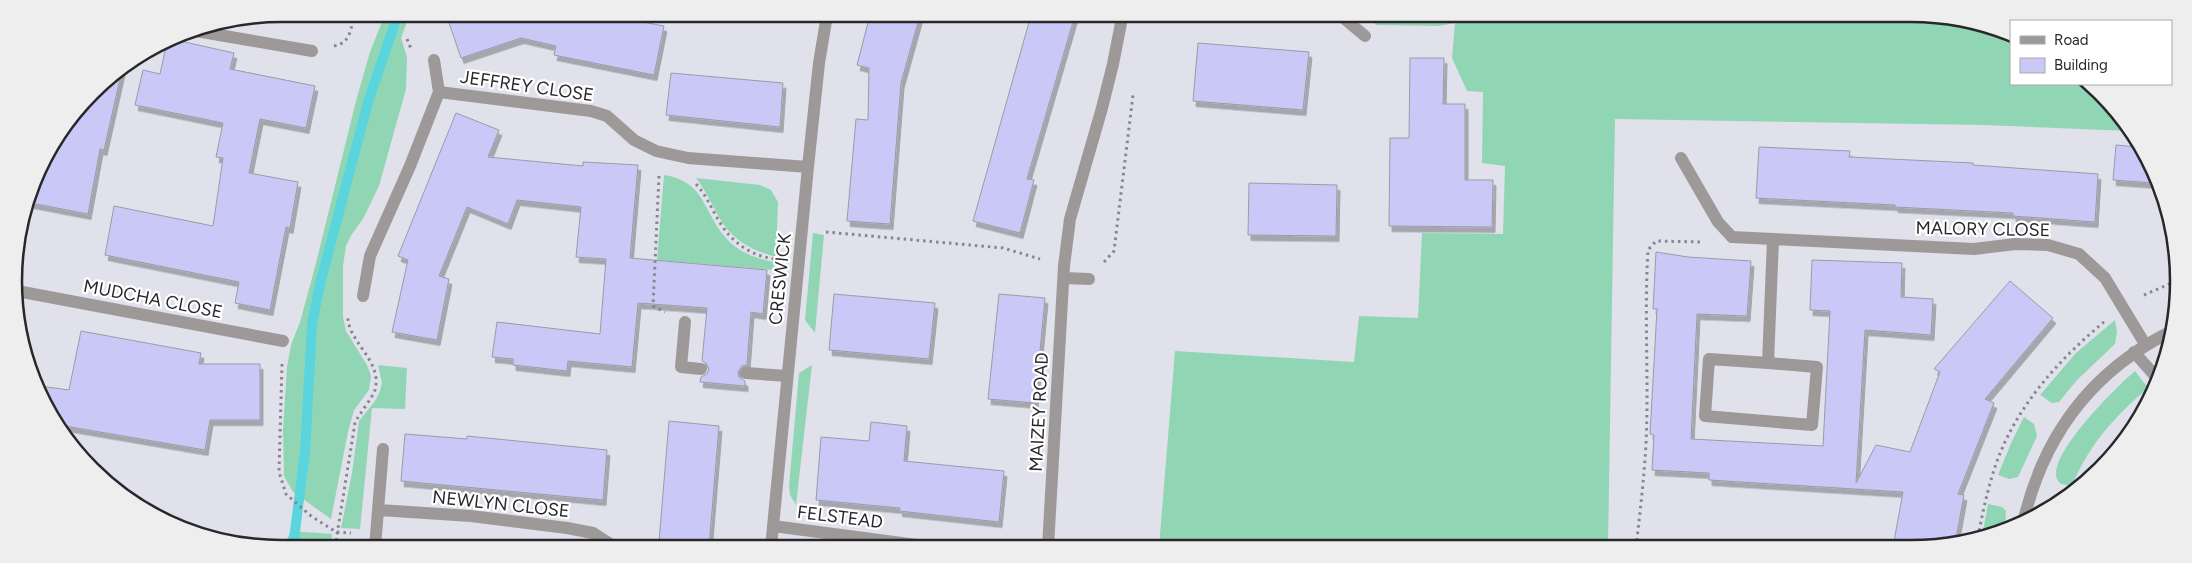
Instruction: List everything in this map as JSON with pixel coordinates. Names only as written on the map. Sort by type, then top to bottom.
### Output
[{"type":"street","name":"CRESWICK","points":[[772,540],[808,167],[819,63],[826,23]]},
{"type":"street","name":"MAIZEY ROAD","points":[[1048,540],[1064,272],[1070,219],[1102,108],[1121,23]]},
{"type":"street","points":[[1350,23],[1365,36]]},
{"type":"street","points":[[208,33],[312,51]]},
{"type":"street","name":"JEFFREY CLOSE","points":[[363,296],[370,256],[439,92],[434,60]]},
{"type":"street","name":"JEFFREY CLOSE","points":[[439,92],[591,111],[607,116],[634,140],[649,147],[688,158],[808,167]]},
{"type":"street","points":[[1681,158],[1718,222],[1732,237]]},
{"type":"street","name":"MALORY CLOSE","points":[[1732,237],[1974,249],[2014,244],[2048,245],[2079,254],[2105,278],[2124,307],[2140,348],[2153,372]]},
{"type":"street","points":[[1768,362],[1774,239]]},
{"type":"street","points":[[1064,272],[1088,279]]},
{"type":"street","name":"MUDCHA CLOSE","points":[[23,292],[283,341]]},
{"type":"street","points":[[685,322],[681,367],[702,368]]},
{"type":"street","points":[[2026,514],[2036,478],[2055,436],[2094,388],[2140,348],[2164,335]]},
{"type":"street","points":[[1708,359],[1768,362],[1817,367],[1812,425],[1705,416],[1708,359]]},
{"type":"street","points":[[746,373],[787,376]]},
{"type":"street","points":[[377,540],[383,449]]},
{"type":"street","name":"NEWLYN CLOSE","points":[[379,510],[471,516],[566,528],[593,533],[604,540]]},
{"type":"street","name":"FELSTEAD","points":[[773,526],[879,540]]},
{"type":"path","points":[[312,51],[341,45],[350,36],[352,23]]},
{"type":"path","points":[[1088,279],[1114,251],[1133,91]]},
{"type":"path","points":[[688,158],[688,177],[707,198],[727,233],[748,250],[767,258],[780,259]]},
{"type":"path","points":[[659,170],[652,306],[685,322]]},
{"type":"path","points":[[802,230],[1003,248],[1064,272]]},
{"type":"path","points":[[1637,540],[1643,495],[1646,443],[1645,358],[1648,250],[1656,241],[1704,242],[1732,237]]},
{"type":"path","points":[[1979,532],[1994,469],[2012,429],[2053,369],[2076,345],[2124,307],[2139,297],[2170,284]]},
{"type":"path","points":[[283,341],[279,472],[286,494],[310,516],[336,532]]},
{"type":"green space","points":[[381,23],[407,23],[401,38],[407,57],[406,89],[379,186],[363,219],[346,246],[343,266],[343,317],[346,331],[367,365],[371,376],[369,390],[354,410],[331,519],[293,492],[284,476],[283,430],[287,367],[291,345],[300,322],[315,267],[370,52]]},
{"type":"green space","points":[[1374,23],[1455,23],[1439,26],[1376,25]]},
{"type":"green space","points":[[1455,23],[1927,23],[1961,27],[2010,42],[2010,85],[2079,85],[2094,98],[2121,131],[1982,125],[1615,119],[1608,540],[1160,540],[1175,351],[1354,362],[1359,316],[1418,318],[1422,233],[1503,234],[1505,166],[1482,163],[1483,92],[1467,91],[1452,58]]},
{"type":"green space","points":[[664,175],[677,178],[694,189],[726,239],[745,253],[774,262],[774,270],[657,260]]},
{"type":"green space","points":[[696,178],[760,185],[771,190],[778,202],[776,257],[747,245],[734,236],[720,219]]},
{"type":"green space","points":[[813,233],[824,235],[815,333],[805,320]]},
{"type":"green space","points":[[2115,320],[2117,331],[2115,344],[2077,380],[2059,402],[2052,403],[2040,395],[2076,353]]},
{"type":"green space","points":[[378,365],[407,368],[405,409],[372,408],[360,529],[341,528],[352,473],[359,421],[375,401],[382,383]]},
{"type":"green space","points":[[812,365],[796,505],[790,495],[789,486],[799,373]]},
{"type":"green space","points":[[2135,371],[2147,387],[2124,410],[2094,445],[2074,482],[2070,486],[2061,484],[2057,480],[2056,474],[2065,449],[2075,434]]},
{"type":"green space","points":[[2024,417],[2034,424],[2037,436],[2018,477],[2009,479],[1998,475]]},
{"type":"green space","points":[[1988,504],[2002,507],[2006,511],[2005,523],[1983,530]]},
{"type":"green space","points":[[291,531],[332,534],[332,540],[286,540]]},
{"type":"building","points":[[449,23],[648,23],[664,26],[654,75],[554,55],[556,46],[521,38],[461,58]]},
{"type":"building","points":[[868,23],[918,23],[901,83],[890,224],[847,221],[856,119],[868,120],[869,68],[857,65]]},
{"type":"building","points":[[1029,23],[1073,23],[1027,179],[1034,180],[1020,233],[973,221]]},
{"type":"building","points":[[183,42],[234,53],[230,69],[315,86],[306,128],[260,119],[249,173],[298,182],[290,228],[286,227],[270,310],[235,303],[239,282],[105,255],[114,206],[213,226],[223,158],[216,157],[223,123],[135,105],[143,70],[160,74],[165,50]]},
{"type":"building","points":[[1198,43],[1309,52],[1303,110],[1193,101]]},
{"type":"building","points":[[1410,58],[1444,58],[1443,104],[1465,104],[1465,180],[1493,180],[1492,227],[1389,226],[1390,138],[1409,138]]},
{"type":"building","points":[[671,73],[783,83],[780,127],[666,115]]},
{"type":"building","points":[[120,80],[104,150],[100,149],[88,214],[34,204],[49,167],[66,138],[98,98]]},
{"type":"building","points":[[456,113],[499,130],[488,157],[583,166],[583,162],[638,165],[630,258],[767,270],[763,314],[751,312],[747,365],[742,366],[738,372],[739,377],[745,381],[745,386],[700,382],[701,377],[707,374],[709,369],[706,363],[702,361],[707,308],[638,303],[632,367],[568,361],[567,371],[513,365],[513,359],[492,357],[497,322],[600,334],[606,259],[576,257],[581,207],[517,200],[508,224],[467,207],[439,276],[449,279],[437,340],[392,332],[408,260],[398,256]]},
{"type":"building","points":[[2116,145],[2131,146],[2150,183],[2113,180]]},
{"type":"building","points":[[1759,147],[1850,151],[1849,157],[1973,163],[1973,165],[2098,174],[2095,222],[2013,216],[2013,213],[1756,198]]},
{"type":"building","points":[[1249,183],[1337,185],[1336,236],[1248,235]]},
{"type":"building","points":[[1656,252],[1688,257],[1751,261],[1747,316],[1697,314],[1691,439],[1823,446],[1830,311],[1810,310],[1812,260],[1902,263],[1901,297],[1933,299],[1931,335],[1865,330],[1856,483],[1876,445],[1910,452],[1940,372],[1934,369],[2010,281],[2053,318],[1985,399],[1994,403],[1958,494],[1964,495],[1956,537],[1927,540],[1894,540],[1903,492],[1709,480],[1709,473],[1652,470],[1654,435],[1650,434],[1657,309],[1653,309]]},
{"type":"building","points":[[834,294],[935,303],[929,359],[829,350]]},
{"type":"building","points":[[999,294],[1045,298],[1035,403],[988,399]]},
{"type":"building","points":[[81,331],[201,353],[199,364],[260,364],[260,420],[210,420],[205,450],[67,426],[45,387],[69,390]]},
{"type":"building","points":[[669,421],[719,426],[710,540],[659,540]]},
{"type":"building","points":[[871,422],[907,426],[904,461],[1004,471],[999,522],[899,511],[900,508],[816,500],[821,437],[869,441]]},
{"type":"building","points":[[405,434],[467,439],[467,436],[607,450],[603,500],[401,481]]},
{"type":"waterway","points":[[294,540],[305,452],[312,325],[320,284],[368,102],[395,23]]}]
